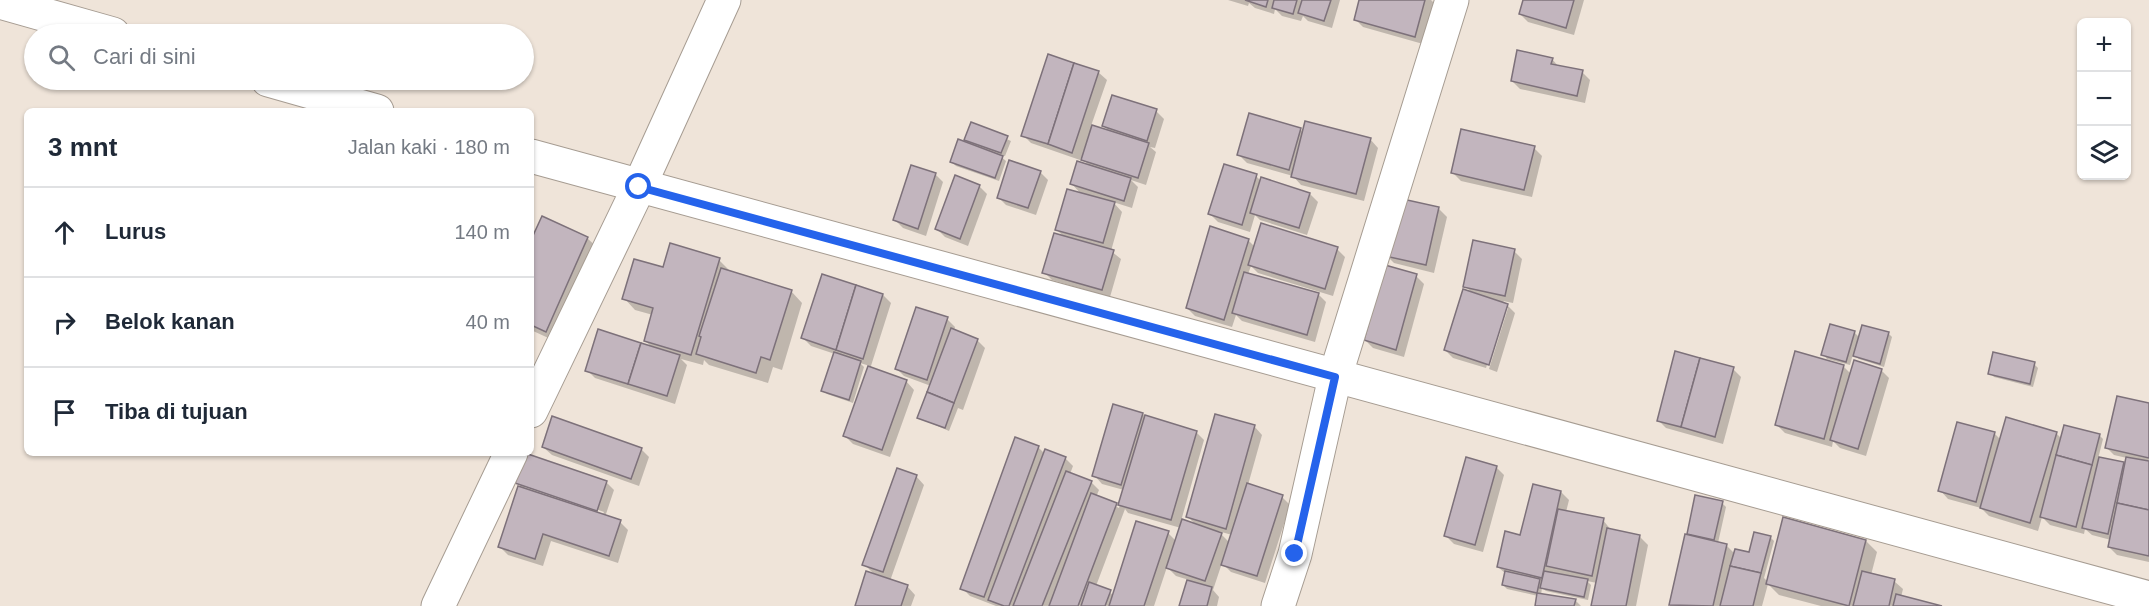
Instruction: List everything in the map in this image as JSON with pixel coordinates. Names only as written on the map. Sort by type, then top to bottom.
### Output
[{"type":"street","points":[[534,405],[639,187],[724,0]]},
{"type":"street","points":[[1278,606],[1295,554],[1335,377],[1452,0]]},
{"type":"street","points":[[0,2],[78,24]]},
{"type":"street","points":[[303,90],[366,108]]},
{"type":"street","points":[[534,157],[2149,598]]},
{"type":"street","points":[[438,606],[510,456]]},
{"type":"building","points":[[1245,0],[1268,0],[1266,7]]},
{"type":"building","points":[[1274,0],[1297,0],[1293,14],[1272,8]]},
{"type":"building","points":[[1302,0],[1331,0],[1324,21],[1298,13]]},
{"type":"building","points":[[1359,0],[1425,0],[1415,37],[1354,20]]},
{"type":"building","points":[[1523,0],[1574,0],[1566,28],[1519,14]]},
{"type":"building","points":[[1517,50],[1553,58],[1551,64],[1583,70],[1577,96],[1511,81]]},
{"type":"building","points":[[1048,54],[1074,63],[1048,144],[1021,136]]},
{"type":"building","points":[[1074,63],[1099,71],[1072,153],[1048,144]]},
{"type":"building","points":[[1112,95],[1157,109],[1147,141],[1102,126]]},
{"type":"building","points":[[1249,113],[1301,128],[1289,170],[1237,155]]},
{"type":"building","points":[[1305,121],[1371,138],[1356,194],[1291,177]]},
{"type":"building","points":[[971,122],[1008,136],[1001,153],[964,140]]},
{"type":"building","points":[[1092,125],[1149,143],[1138,178],[1081,160]]},
{"type":"building","points":[[1461,129],[1535,146],[1524,190],[1451,173]]},
{"type":"building","points":[[958,139],[1003,156],[995,178],[950,162]]},
{"type":"building","points":[[1009,160],[1041,171],[1028,208],[997,198]]},
{"type":"building","points":[[1077,161],[1131,178],[1124,201],[1070,184]]},
{"type":"building","points":[[1224,164],[1257,174],[1242,225],[1208,214]]},
{"type":"building","points":[[911,165],[936,173],[918,229],[893,220]]},
{"type":"building","points":[[955,175],[980,185],[960,239],[935,229]]},
{"type":"building","points":[[1261,177],[1310,193],[1299,228],[1250,213]]},
{"type":"building","points":[[1067,189],[1115,202],[1103,243],[1055,230]]},
{"type":"building","points":[[1398,198],[1439,207],[1426,265],[1385,256]]},
{"type":"building","points":[[542,216],[588,237],[546,332],[534,326],[534,233]]},
{"type":"building","points":[[1261,223],[1338,247],[1325,289],[1248,265]]},
{"type":"building","points":[[1210,226],[1249,239],[1224,320],[1186,308]]},
{"type":"building","points":[[1054,233],[1114,250],[1102,290],[1042,273]]},
{"type":"building","points":[[1473,240],[1515,249],[1505,296],[1463,287]]},
{"type":"building","points":[[670,243],[720,258],[691,355],[644,341],[653,308],[622,299],[634,259],[663,267]]},
{"type":"building","points":[[1385,265],[1417,274],[1396,350],[1364,340]]},
{"type":"building","points":[[721,268],[792,290],[770,360],[761,357],[756,373],[696,354],[701,337],[699,336]]},
{"type":"building","points":[[1244,272],[1319,293],[1307,335],[1232,313]]},
{"type":"building","points":[[822,274],[856,285],[836,350],[801,338]]},
{"type":"building","points":[[856,285],[883,294],[863,359],[836,350]]},
{"type":"building","points":[[1463,289],[1508,304],[1489,365],[1444,350]]},
{"type":"building","points":[[916,307],[948,317],[927,380],[895,369]]},
{"type":"building","points":[[1830,324],[1855,331],[1846,362],[1821,355]]},
{"type":"building","points":[[1862,325],[1889,332],[1880,364],[1853,356]]},
{"type":"building","points":[[951,328],[978,339],[954,403],[927,392]]},
{"type":"building","points":[[598,329],[641,343],[628,384],[585,371]]},
{"type":"building","points":[[641,343],[680,355],[667,396],[628,384]]},
{"type":"building","points":[[1675,351],[1700,358],[1681,427],[1657,421]]},
{"type":"building","points":[[1795,351],[1844,365],[1824,439],[1775,425]]},
{"type":"building","points":[[834,352],[861,361],[849,400],[821,391]]},
{"type":"building","points":[[1993,352],[2035,362],[2030,384],[1988,374]]},
{"type":"building","points":[[1700,358],[1734,367],[1715,437],[1681,427]]},
{"type":"building","points":[[1854,360],[1882,369],[1858,449],[1830,440]]},
{"type":"building","points":[[868,366],[907,380],[882,450],[843,436]]},
{"type":"building","points":[[927,392],[954,403],[945,428],[917,418]]},
{"type":"building","points":[[2117,396],[2149,403],[2149,458],[2105,448]]},
{"type":"building","points":[[1113,404],[1143,413],[1121,485],[1092,476]]},
{"type":"building","points":[[1215,414],[1255,425],[1226,529],[1186,517]]},
{"type":"building","points":[[1145,415],[1197,431],[1171,520],[1118,505]]},
{"type":"building","points":[[552,416],[642,448],[631,479],[542,447]]},
{"type":"building","points":[[2006,417],[2057,432],[2030,523],[1980,508]]},
{"type":"building","points":[[1957,422],[1995,432],[1976,502],[1938,491]]},
{"type":"building","points":[[2064,425],[2100,434],[2092,465],[2056,455]]},
{"type":"building","points":[[1015,437],[1039,446],[984,597],[960,589]]},
{"type":"building","points":[[1045,449],[1066,457],[1009,606],[1004,606],[988,600]]},
{"type":"building","points":[[2056,455],[2092,465],[2076,527],[2040,517]]},
{"type":"building","points":[[524,456],[534,456],[607,481],[597,511],[515,483]]},
{"type":"building","points":[[1466,457],[1497,466],[1475,545],[1444,536]]},
{"type":"building","points":[[2099,457],[2124,462],[2108,534],[2082,528]]},
{"type":"building","points":[[2126,457],[2149,461],[2149,510],[2117,503]]},
{"type":"building","points":[[897,468],[917,475],[883,572],[862,565]]},
{"type":"building","points":[[1066,471],[1092,481],[1042,606],[1013,606]]},
{"type":"building","points":[[1247,483],[1283,495],[1257,576],[1221,565]]},
{"type":"building","points":[[1533,484],[1561,491],[1542,578],[1497,567],[1505,531],[1520,535]]},
{"type":"building","points":[[518,486],[621,520],[609,556],[543,534],[535,559],[498,547]]},
{"type":"building","points":[[1091,493],[1117,503],[1078,606],[1049,606]]},
{"type":"building","points":[[1695,495],[1723,501],[1714,540],[1687,534]]},
{"type":"building","points":[[2117,503],[2149,510],[2149,556],[2108,547]]},
{"type":"building","points":[[1558,509],[1604,518],[1592,576],[1546,566]]},
{"type":"building","points":[[1783,517],[1866,540],[1849,606],[1766,584]]},
{"type":"building","points":[[1182,519],[1222,533],[1205,581],[1166,568]]},
{"type":"building","points":[[1136,521],[1169,531],[1144,606],[1109,606]]},
{"type":"building","points":[[1607,528],[1640,535],[1626,606],[1591,606]]},
{"type":"building","points":[[1754,532],[1771,536],[1761,573],[1730,566],[1735,549],[1749,552]]},
{"type":"building","points":[[1685,534],[1727,544],[1713,606],[1669,605]]},
{"type":"building","points":[[1730,566],[1761,573],[1753,606],[1720,606]]},
{"type":"building","points":[[866,571],[908,585],[901,606],[855,606]]},
{"type":"building","points":[[1505,571],[1540,579],[1537,593],[1502,585]]},
{"type":"building","points":[[1544,571],[1588,579],[1584,597],[1540,588]]},
{"type":"building","points":[[1862,571],[1895,579],[1889,606],[1853,606]]},
{"type":"building","points":[[1187,580],[1212,587],[1207,606],[1179,606]]},
{"type":"building","points":[[1089,582],[1111,590],[1105,606],[1081,606]]},
{"type":"building","points":[[1537,593],[1576,599],[1574,606],[1535,606]]},
{"type":"building","points":[[1896,594],[1942,606],[1893,606]]},
{"type":"route","points":[[639,187],[1335,377],[1295,554]]}]
